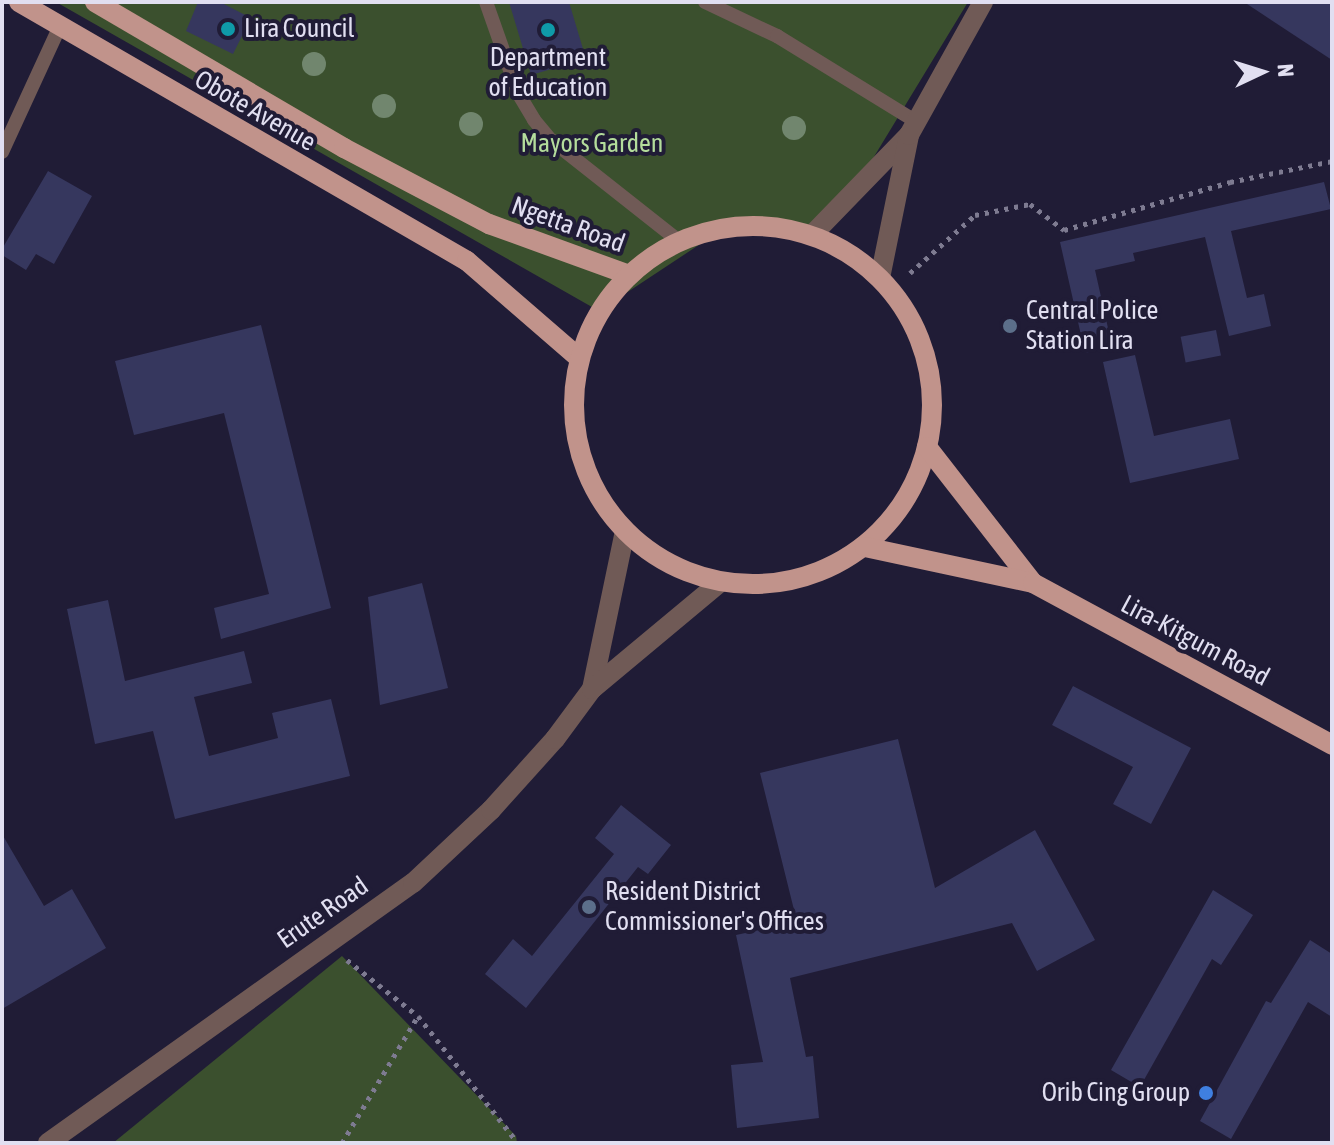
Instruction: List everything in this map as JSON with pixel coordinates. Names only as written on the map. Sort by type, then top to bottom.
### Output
[{"type":"main road","name":"Obote Avenue","points":[[19,2],[467,261],[579,358]]},
{"type":"main road","name":"Obote Avenue","points":[[95,2],[344,148],[489,224]]},
{"type":"main road","name":"Ngetta Road","points":[[489,224],[629,275]]},
{"type":"main road","points":[[768,225],[812,235],[885,284],[914,325],[928,364],[932,406],[927,447],[904,502],[865,547],[820,573],[771,585],[719,583],[668,564],[625,531],[597,494],[579,451],[574,404],[579,358],[599,313],[629,275],[679,241],[737,227],[768,225]]},
{"type":"main road","name":"Lira-Kitgum Road","points":[[927,447],[1033,583]]},
{"type":"main road","name":"Lira-Kitgum Road","points":[[865,547],[1033,583],[1332,745]]},
{"type":"street","points":[[812,235],[912,128],[983,2]]},
{"type":"street","points":[[885,284],[912,128]]},
{"type":"street","points":[[592,689],[625,531]]},
{"type":"street","points":[[592,689],[719,583]]},
{"type":"street","name":"Erute Road","points":[[48,1143],[325,942],[413,883],[491,810],[555,739],[592,689]]},
{"type":"lane","points":[[486,2],[518,93],[551,140],[679,241]]},
{"type":"lane","points":[[705,2],[777,36],[912,128]]},
{"type":"lane","points":[[2,152],[60,26]]},
{"type":"path","points":[[885,284],[975,215],[1030,204],[1064,230],[1230,182],[1332,161]]},
{"type":"path","points":[[325,942],[418,1016],[518,1143]]},
{"type":"path","points":[[342,1143],[418,1016]]},
{"type":"green space","name":"Mayors Garden","points":[[56,2],[968,2],[824,239],[726,227],[599,311]]},
{"type":"green space","points":[[342,956],[516,1136],[517,1143],[113,1143]]},
{"type":"building","name":"Lira Council","points":[[198,2],[220,2],[251,18],[233,54],[186,31]]},
{"type":"building","name":"Department of Education","points":[[509,2],[569,2],[586,59],[531,75]]},
{"type":"building","points":[[1244,2],[1332,2],[1332,60]]},
{"type":"building","points":[[48,171],[92,196],[54,264],[36,254],[26,270],[2,255],[2,249]]},
{"type":"building","points":[[1324,182],[1331,209],[1231,231],[1247,298],[1264,294],[1271,326],[1229,336],[1205,237],[1133,253],[1135,261],[1095,270],[1112,346],[1085,353],[1060,242]]},
{"type":"building","points":[[261,325],[331,608],[221,639],[214,608],[269,594],[224,413],[134,435],[115,361]]},
{"type":"building","points":[[1216,330],[1221,356],[1186,362],[1181,337]]},
{"type":"building","points":[[1135,355],[1154,436],[1230,419],[1239,459],[1130,483],[1103,362]]},
{"type":"building","points":[[422,583],[448,688],[380,705],[368,597]]},
{"type":"building","points":[[108,600],[125,681],[244,651],[252,683],[194,697],[209,756],[278,738],[272,713],[331,699],[350,776],[175,819],[153,731],[95,744],[67,609]]},
{"type":"building","points":[[1073,686],[1191,748],[1151,824],[1113,804],[1133,767],[1052,725]]},
{"type":"building","points":[[898,739],[935,888],[1035,830],[1095,940],[1037,971],[1012,923],[790,978],[806,1057],[813,1056],[819,1118],[737,1128],[731,1065],[763,1062],[736,935],[797,922],[760,773]]},
{"type":"building","name":"Resident District Commissioner's Offices","points":[[621,805],[671,845],[648,874],[638,867],[526,1008],[485,974],[513,939],[532,956],[614,854],[595,838]]},
{"type":"building","points":[[2,834],[44,906],[72,889],[106,948],[2,1009]]},
{"type":"building","points":[[1213,890],[1253,915],[1221,965],[1212,959],[1140,1087],[1111,1070]]},
{"type":"building","points":[[1310,940],[1332,954],[1332,1017],[1308,1002],[1231,1139],[1200,1121],[1266,1001],[1271,1003]]},
{"type":"place","name":"Lira Council","points":[[228,29]]},
{"type":"place","name":"Department of Education","points":[[548,30]]},
{"type":"place","name":"Central Police Station Lira","points":[[1010,326]]},
{"type":"place","name":"Resident District Commissioner's Offices","points":[[589,907]]},
{"type":"place","name":"Orib Cing Group","points":[[1206,1093]]}]
